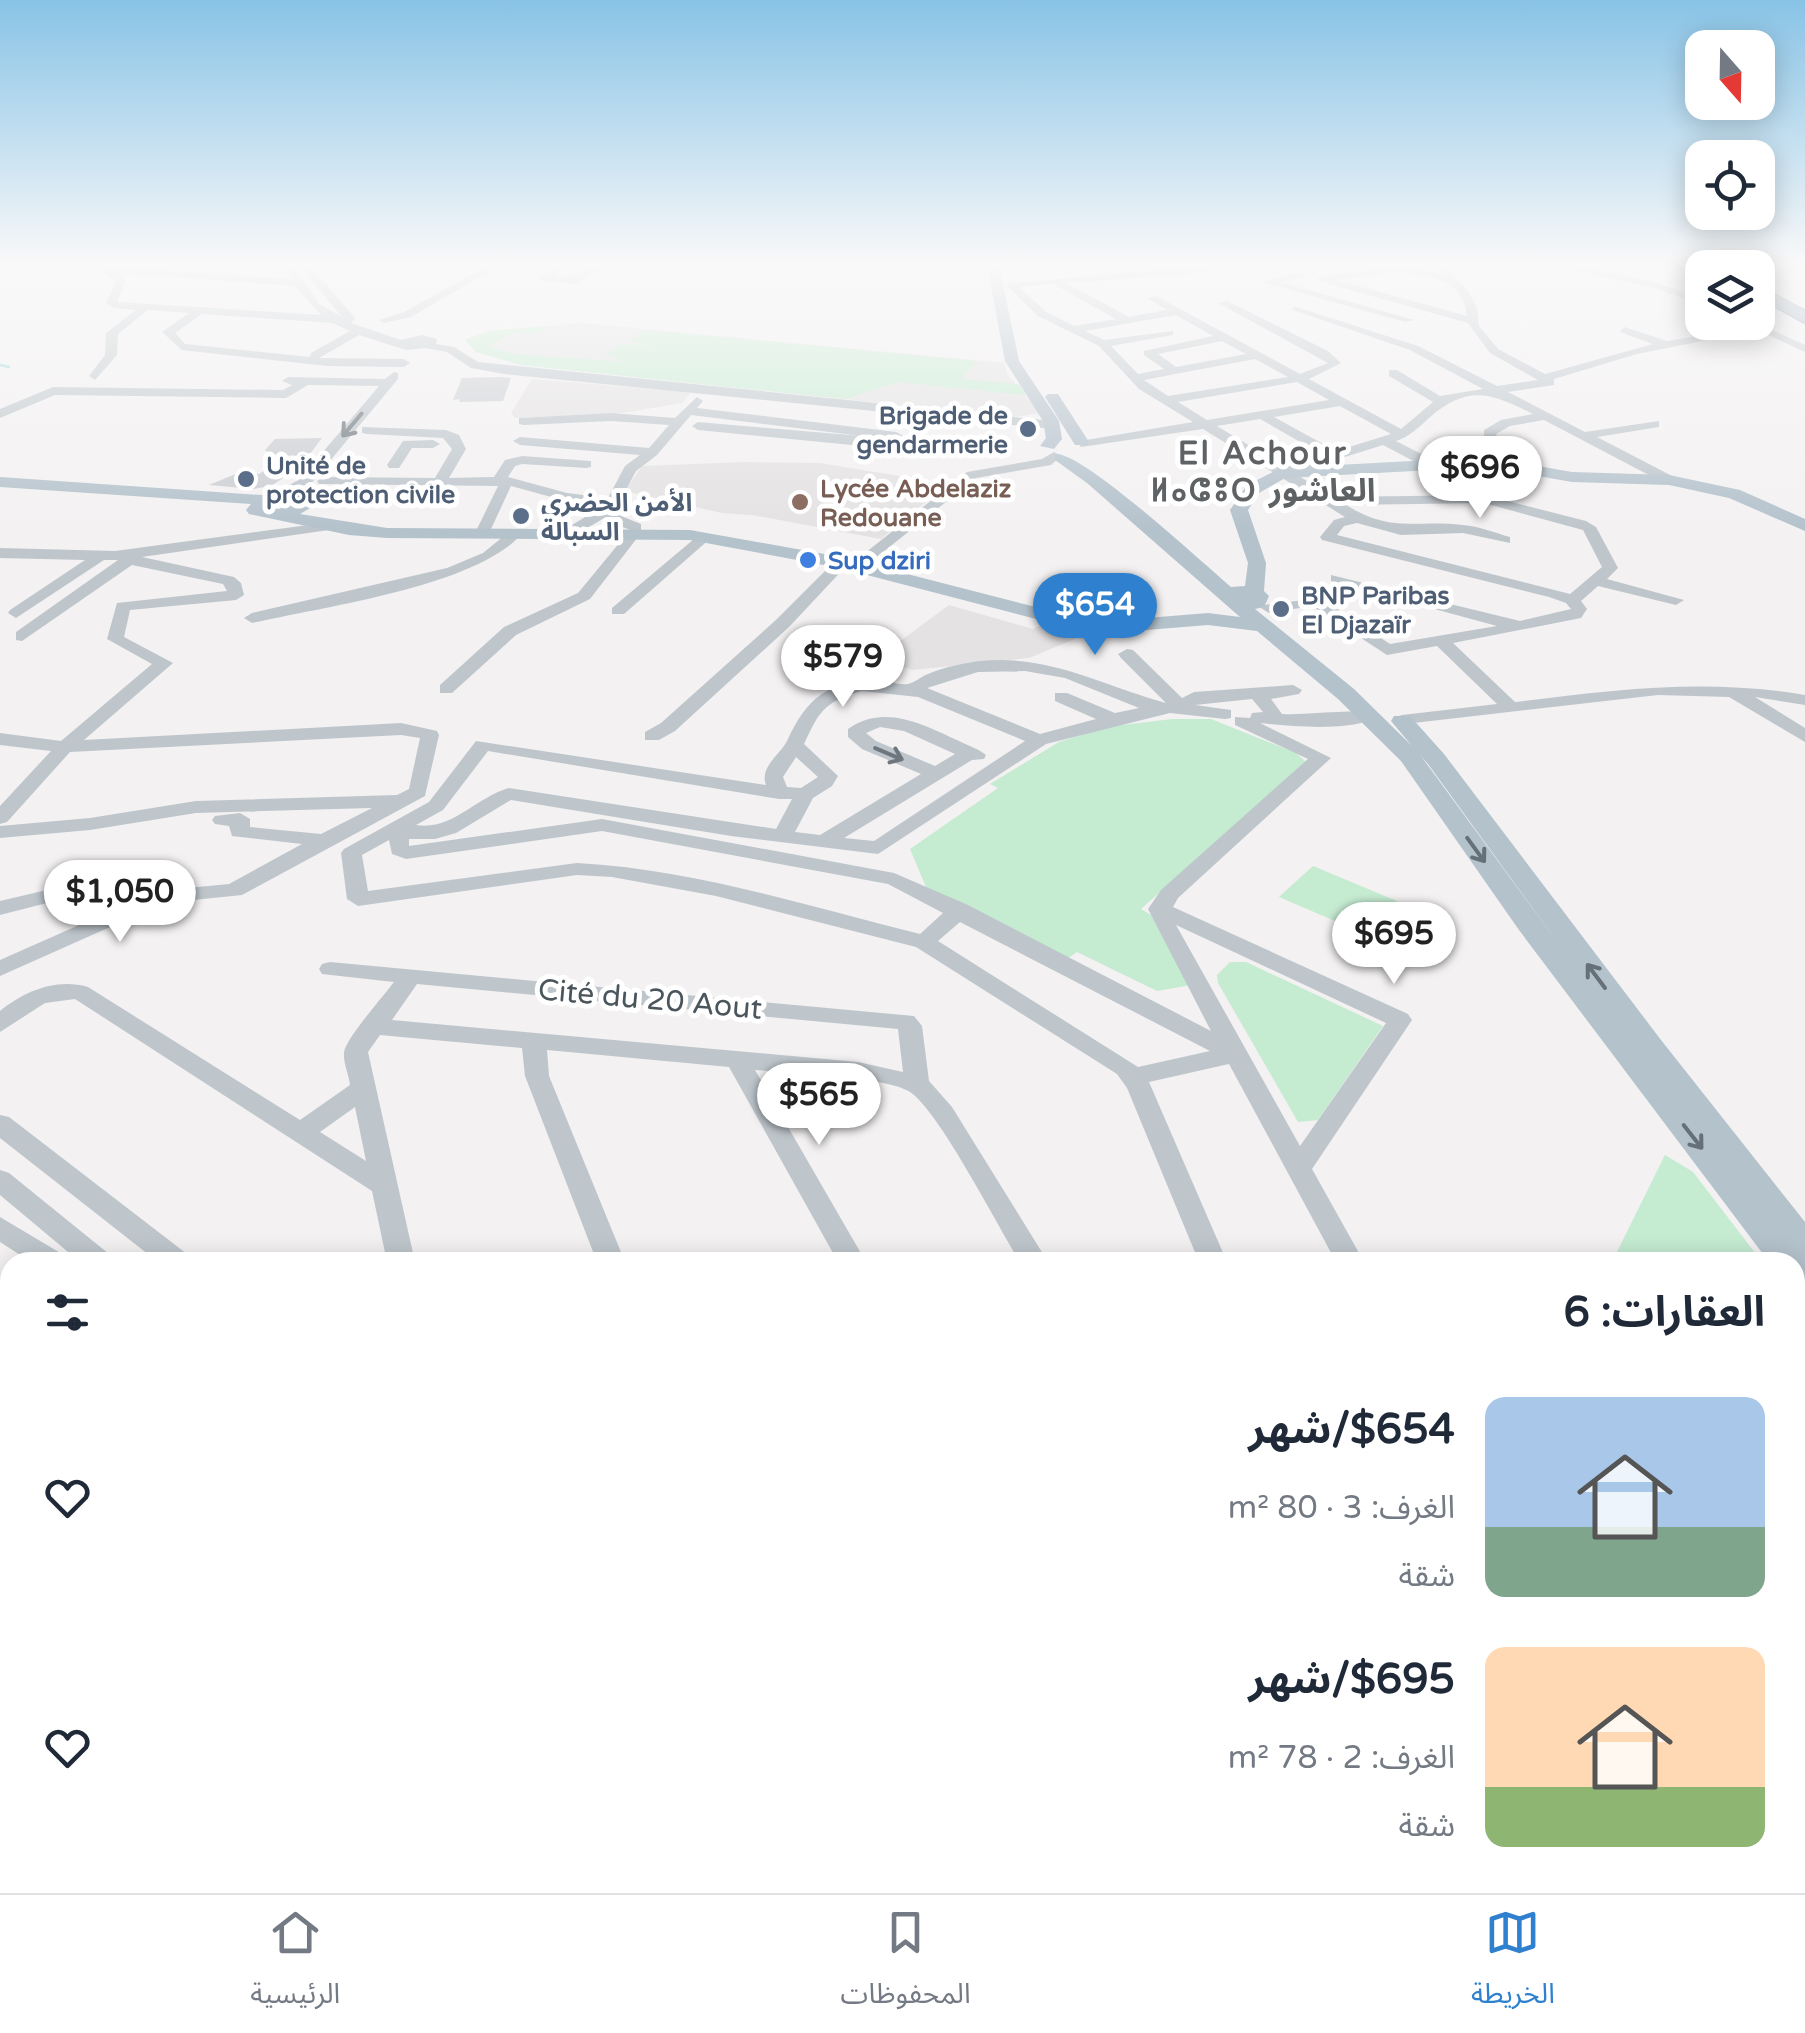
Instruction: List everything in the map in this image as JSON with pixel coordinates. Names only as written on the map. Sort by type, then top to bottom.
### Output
[{"type":"main road","points":[[1011,353],[1051,422],[1054,453]]},
{"type":"main road","points":[[1026,353],[1085,447],[1409,756],[1529,924],[1780,1252]]},
{"type":"main road","points":[[1054,453],[1085,447]]},
{"type":"main road","points":[[1054,453],[1094,479],[1402,720],[1436,759],[1650,1047],[1805,1247]]},
{"type":"main road","points":[[1250,602],[1257,563],[1239,510],[1253,489],[1282,473],[1428,463],[1501,463],[1572,476],[1669,480],[1734,494],[1805,526]]},
{"type":"main road","points":[[0,485],[270,506],[308,502],[326,516],[359,524],[726,534],[863,561],[1014,602],[1100,619],[1186,617],[1250,602]]},
{"type":"main road","points":[[270,506],[330,526],[387,533],[635,530],[705,537],[841,563],[1063,620],[1122,626],[1208,619],[1250,602]]},
{"type":"street","points":[[111,353],[95,376],[388,383]]},
{"type":"street","points":[[240,353],[327,362],[404,363]]},
{"type":"street","points":[[270,506],[304,484],[404,363],[405,353]]},
{"type":"street","points":[[308,502],[427,353]]},
{"type":"street","points":[[456,353],[484,368],[1051,422]]},
{"type":"street","points":[[1112,353],[1166,400],[1357,518],[1400,531],[1463,529],[1505,540]]},
{"type":"street","points":[[1148,353],[1174,371]]},
{"type":"street","points":[[1257,353],[1402,434]]},
{"type":"street","points":[[1166,400],[1300,378],[1330,368],[1334,358],[1325,353]]},
{"type":"street","points":[[1423,353],[1669,480]]},
{"type":"street","points":[[1282,473],[1402,434],[1440,400],[1549,382],[1500,353]]},
{"type":"street","points":[[1545,378],[1631,353]]},
{"type":"street","points":[[1136,378],[1260,355]]},
{"type":"street","points":[[1393,374],[1440,400]]},
{"type":"street","points":[[163,405],[196,380]]},
{"type":"street","points":[[0,414],[45,392],[286,394],[304,382]]},
{"type":"street","points":[[576,528],[610,506],[630,469],[652,452],[708,388]]},
{"type":"street","points":[[1085,447],[1341,402]]},
{"type":"street","points":[[1262,415],[1336,457]]},
{"type":"street","points":[[1488,438],[1496,426],[1545,416]]},
{"type":"street","points":[[524,421],[683,417],[896,436],[852,441],[698,426]]},
{"type":"street","points":[[1582,436],[1654,424]]},
{"type":"street","points":[[368,430],[446,434],[458,449],[438,482]]},
{"type":"street","points":[[1444,446],[1488,438],[1532,456]]},
{"type":"street","points":[[520,441],[652,452]]},
{"type":"street","points":[[1384,441],[1428,463]]},
{"type":"street","points":[[394,465],[408,444],[457,443]]},
{"type":"street","points":[[863,561],[976,473],[1046,462],[1054,453]]},
{"type":"street","points":[[484,529],[510,464],[522,460],[586,464]]},
{"type":"street","points":[[324,481],[503,482],[610,506]]},
{"type":"street","points":[[1333,500],[1484,498],[1582,524],[1589,528],[1610,568],[1572,600]]},
{"type":"street","points":[[446,689],[510,632],[584,596],[635,530],[616,519],[610,506]]},
{"type":"street","points":[[1250,602],[1318,602],[1382,650],[1575,616],[1579,609],[1572,600],[1327,537],[1339,523],[1357,518]]},
{"type":"street","points":[[0,553],[131,556],[330,526]]},
{"type":"street","points":[[1400,531],[1408,558]]},
{"type":"street","points":[[252,618],[452,572],[488,556],[515,534]]},
{"type":"street","points":[[618,611],[705,537]]},
{"type":"street","points":[[22,636],[131,556]]},
{"type":"street","points":[[0,818],[66,747],[165,661],[115,639],[123,606],[236,596],[233,583],[228,580],[131,556]]},
{"type":"street","points":[[16,613],[99,557]]},
{"type":"street","points":[[652,736],[668,728],[769,636],[841,563]]},
{"type":"street","points":[[1337,578],[1522,627]]},
{"type":"street","points":[[1597,581],[1676,600]]},
{"type":"street","points":[[1440,642],[1510,707]]},
{"type":"street","points":[[1127,654],[1181,699]]},
{"type":"street","points":[[915,687],[948,673],[1010,665],[1088,680],[1133,701],[1181,699],[1308,722],[1366,712]]},
{"type":"street","points":[[779,793],[773,777],[780,759],[795,746],[800,724],[832,694],[858,683],[915,687],[1039,740]]},
{"type":"street","points":[[1252,712],[1293,690]]},
{"type":"street","points":[[1402,720],[1658,690],[1731,691],[1805,700]]},
{"type":"street","points":[[1731,691],[1805,736]]},
{"type":"street","points":[[1061,697],[1113,719]]},
{"type":"street","points":[[1209,1252],[1132,1076],[1111,1056],[924,942],[736,895],[612,871],[551,870],[358,899],[351,853],[407,829],[463,825],[490,799],[508,794],[731,830],[878,848],[1039,740],[1181,699],[1252,712],[1321,758],[1168,895],[1159,909],[1162,923],[1345,1252]]},
{"type":"street","points":[[934,773],[869,745],[855,734],[867,722],[889,720],[1004,765]]},
{"type":"street","points":[[0,739],[66,747],[340,731],[422,730],[430,735],[418,792],[234,890],[156,891],[98,884],[0,908]]},
{"type":"street","points":[[795,746],[828,776],[826,782],[805,794],[482,745],[436,806],[399,836],[398,850],[406,853],[602,825],[894,879],[1236,1054]]},
{"type":"street","points":[[824,840],[970,753]]},
{"type":"street","points":[[784,834],[805,794]]},
{"type":"street","points":[[0,832],[90,824],[196,807],[401,801]]},
{"type":"street","points":[[222,820],[240,818],[239,832],[324,840]]},
{"type":"street","points":[[878,848],[894,879]]},
{"type":"street","points":[[0,969],[156,891]]},
{"type":"street","points":[[1159,909],[1400,1020],[1299,1168]]},
{"type":"street","points":[[924,942],[960,910]]},
{"type":"street","points":[[1177,950],[1213,934]]},
{"type":"street","name":"Cité du 20 Aout","points":[[330,968],[906,1022],[910,1026],[917,1084],[858,1071],[376,1026]]},
{"type":"street","points":[[399,1252],[356,1052],[410,977]]},
{"type":"street","points":[[0,1024],[20,1005],[42,994],[80,992],[383,1185]]},
{"type":"street","name":"Cité du 20 Aout","points":[[534,1042],[536,1076],[607,1252]]},
{"type":"street","points":[[1132,1076],[1236,1054]]},
{"type":"street","points":[[738,1060],[846,1252]]},
{"type":"street","points":[[917,1084],[943,1113],[1028,1252]]},
{"type":"street","points":[[301,1132],[362,1088]]},
{"type":"street","points":[[0,1124],[164,1252]]},
{"type":"street","points":[[0,1180],[87,1252]]},
{"type":"street","points":[[0,1228],[37,1252]]},
{"type":"shaded area","points":[[481,353],[902,353],[1004,363],[1008,375],[1040,413],[1014,417],[521,365]]},
{"type":"shaded area","points":[[532,379],[691,392],[682,403],[623,413],[515,418],[511,413]]},
{"type":"shaded area","name":"Lycée Abdelaziz Redouane","points":[[820,463],[948,484],[881,539],[722,513],[625,491],[642,466]]},
{"type":"shaded area","points":[[949,605],[1033,629],[1042,625],[1089,633],[1029,658],[913,670],[876,659]]},
{"type":"green space","points":[[481,353],[625,362],[606,353],[895,353],[977,361],[961,379],[1019,384],[1026,395],[897,382],[846,399],[521,365]]},
{"type":"green space","points":[[1211,719],[1296,753],[1306,762],[1141,909],[1151,915],[1191,985],[1157,991],[1077,952],[1067,959],[926,887],[910,849],[998,788],[990,784],[1059,742],[1106,727]]},
{"type":"green space","points":[[1313,866],[1397,901],[1365,934],[1279,897]]},
{"type":"green space","points":[[1230,962],[1246,962],[1383,1026],[1318,1120],[1298,1122],[1218,983],[1217,975]]},
{"type":"green space","points":[[1665,1155],[1693,1172],[1754,1252],[1617,1252]]},
{"type":"building","points":[[462,378],[511,378],[503,401],[459,402],[460,399],[453,400]]},
{"type":"building","points":[[322,438],[300,467],[271,486],[253,489],[209,485],[238,473],[259,474],[278,462],[265,450],[275,439]]},
{"type":"waterway","points":[[0,365],[9,367]]},
{"type":"place","name":"Brigade de gendarmerie","points":[[1028,429]]},
{"type":"place","name":"Unité de protection civile","points":[[246,479]]},
{"type":"place","name":"Lycée Abdelaziz Redouane","points":[[800,502]]},
{"type":"place","name":"الأمن الحضري السبالة","points":[[521,516]]},
{"type":"place","name":"Sup dziri","points":[[808,560]]},
{"type":"place","name":"BNP Paribas El Djazaïr","points":[[1281,609]]},
{"type":"district","name":"El Achour ⵍⴰⵛⵓⵔ العاشور","points":[[1263,472]]}]
